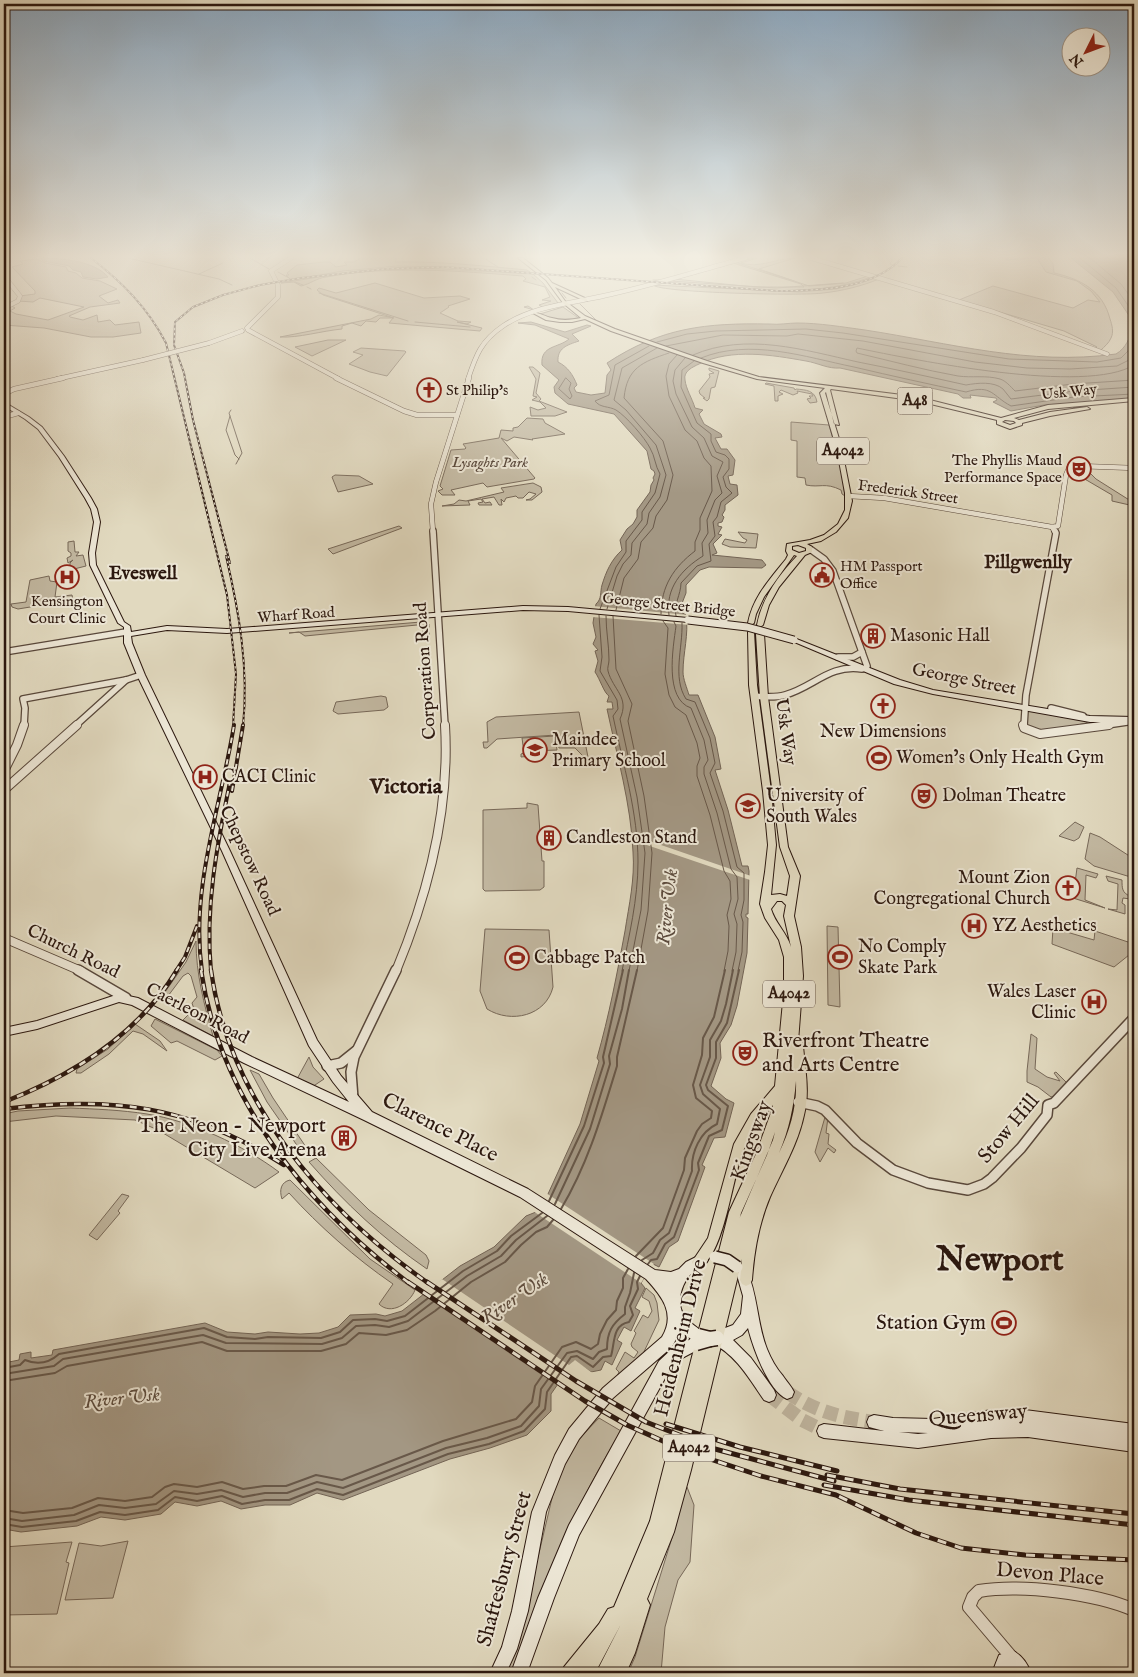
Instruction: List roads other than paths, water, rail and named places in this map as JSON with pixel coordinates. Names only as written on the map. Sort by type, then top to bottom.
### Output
[{"type":"main road","name":"A48","points":[[628,336],[729,371],[771,382],[810,389],[827,390],[918,399],[999,421],[1008,418],[1019,422],[1020,426],[1014,427],[999,421],[939,405],[827,390],[729,371]]},
{"type":"main road","name":"A4042","points":[[789,551],[788,546],[791,544],[802,544],[823,539],[838,526],[848,509],[850,496],[838,440],[818,393],[810,389]]},
{"type":"main road","name":"A4042","points":[[760,625],[764,607],[794,562],[809,552],[810,548],[830,537],[843,526],[851,511],[850,496],[827,390],[822,393],[823,404]]},
{"type":"main road","points":[[831,402],[835,394],[856,394]]},
{"type":"main road","name":"Usk Way","points":[[1008,418],[1033,410],[1057,406],[1134,402]]},
{"type":"main road","name":"Usk Way","points":[[1019,422],[1050,414],[1134,402]]},
{"type":"main road","name":"Chepstow Road","points":[[4,404],[39,427],[68,467],[95,511],[97,520],[91,558],[121,623],[119,626],[127,636],[141,675],[226,851],[313,1043],[353,1098]]},
{"type":"main road","points":[[802,544],[810,548]]},
{"type":"main road","points":[[789,551],[803,555]]},
{"type":"main road","name":"Usk Way","points":[[766,909],[764,899],[772,845],[751,628],[760,598],[789,559],[791,555],[789,551]]},
{"type":"main road","name":"George Street Bridge","points":[[467,613],[523,608],[555,608],[717,622],[761,630],[839,657]]},
{"type":"main road","name":"Wharf Road","points":[[127,636],[171,631],[214,635],[467,613]]},
{"type":"main road","name":"Wharf Road","points":[[127,636],[178,627],[215,632],[437,616]]},
{"type":"main road","name":"Usk Way","points":[[760,634],[759,696],[784,847],[795,876],[793,892]]},
{"type":"main road","name":"George Street","points":[[839,657],[933,692],[1026,705]]},
{"type":"main road","name":"George Street","points":[[867,668],[935,689],[1026,705]]},
{"type":"main road","points":[[1026,705],[1134,715]]},
{"type":"main road","points":[[1026,705],[1089,723],[1134,721]]},
{"type":"main road","name":"Kingsway","points":[[735,1238],[779,1140],[789,1099],[796,1015],[797,962],[794,936],[789,919],[793,892]]},
{"type":"main road","points":[[766,909],[772,899],[778,897],[786,900],[790,906]]},
{"type":"main road","name":"Kingsway","points":[[735,1238],[739,1201],[770,1134],[778,1110],[781,1086],[789,991],[789,957],[784,939],[766,909]]},
{"type":"main road","name":"Caerleon Road","points":[[4,1032],[37,1025],[110,1000],[126,998],[248,1060],[368,1116]]},
{"type":"main road","name":"A4042","points":[[746,1280],[748,1251],[756,1222],[765,1196],[789,1145],[804,1107],[796,1015]]},
{"type":"main road","points":[[649,1274],[671,1278],[684,1273],[698,1262],[713,1241],[738,1148],[755,1118],[781,1086]]},
{"type":"main road","points":[[340,1103],[353,1098]]},
{"type":"main road","name":"Clarence Place","points":[[353,1098],[368,1116],[530,1197],[649,1274]]},
{"type":"main road","name":"Heidenheim Drive","points":[[604,1673],[624,1636],[658,1555],[684,1470],[735,1238]]},
{"type":"main road","name":"Heidenheim Drive","points":[[586,1673],[613,1626],[657,1521],[735,1238]]},
{"type":"main road","points":[[698,1262],[715,1258],[727,1260],[737,1267],[746,1280],[755,1337],[763,1359],[775,1379],[787,1392]]},
{"type":"main road","points":[[674,1311],[674,1289],[684,1273]]},
{"type":"main road","points":[[649,1274],[664,1290],[685,1329],[711,1339],[739,1355],[769,1395]]},
{"type":"main road","points":[[519,1673],[546,1598],[574,1530],[600,1479],[664,1366],[679,1352],[711,1339],[735,1333],[743,1325],[749,1305]]},
{"type":"main road","name":"Shaftesbury Street","points":[[498,1673],[509,1649],[520,1611],[539,1512],[560,1460],[574,1434],[608,1393],[667,1342],[674,1330],[674,1311]]},
{"type":"main road","name":"Queensway","points":[[995,1417],[1006,1411],[1028,1412],[1134,1427]]},
{"type":"main road","name":"Queensway","points":[[874,1422],[893,1425],[933,1426],[995,1417],[1025,1417],[1134,1431]]},
{"type":"main road","name":"Queensway","points":[[824,1431],[918,1441],[991,1431],[1028,1430],[1134,1445]]},
{"type":"main road","name":"A4042","points":[[618,1673],[627,1654],[658,1555]]},
{"type":"main road","name":"A4042","points":[[570,1673],[604,1628],[633,1579]]},
{"type":"main road","points":[[1000,1673],[1005,1661],[1013,1659],[1024,1673]]},
{"type":"street","points":[[4,394],[14,389],[144,360],[228,336]]},
{"type":"street","points":[[260,336],[313,367],[404,411],[417,415],[457,415]]},
{"type":"street","name":"Corporation Road","points":[[356,1051],[391,984],[405,950],[420,905],[436,838],[446,761],[442,656],[437,616],[431,504],[436,482],[478,351],[490,336]]},
{"type":"street","points":[[1059,336],[1106,354]]},
{"type":"street","points":[[4,417],[18,413]]},
{"type":"street","points":[[1051,708],[1085,716],[1089,723],[1040,734],[1028,731],[1023,723],[1056,533],[1052,527],[1058,526],[1068,470],[1074,466],[1134,468]]},
{"type":"street","name":"Frederick Street","points":[[850,496],[884,498],[1052,527]]},
{"type":"street","points":[[810,548],[828,564],[835,578],[867,668],[836,668]]},
{"type":"street","points":[[803,555],[816,558],[828,564]]},
{"type":"street","points":[[4,652],[127,636]]},
{"type":"street","points":[[759,696],[790,694],[836,668],[842,663],[839,657],[854,657],[862,652]]},
{"type":"street","points":[[4,771],[22,732],[25,719],[23,702],[126,680],[141,675]]},
{"type":"street","points":[[4,790],[126,680]]},
{"type":"street","name":"Church Road","points":[[4,938],[88,974],[126,998]]},
{"type":"street","name":"Stow Hill","points":[[804,1107],[830,1113],[857,1143],[893,1170],[928,1183],[968,1190],[984,1184],[1006,1164],[1047,1114],[1048,1105],[1054,1103],[1134,1018]]},
{"type":"street","points":[[328,1066],[341,1063],[356,1051]]},
{"type":"street","points":[[353,1098],[352,1072],[356,1051]]},
{"type":"street","points":[[781,1086],[783,1093],[789,1099],[804,1107]]},
{"type":"street","name":"Devon Place","points":[[1013,1659],[969,1607],[973,1597],[979,1591],[997,1589],[1073,1594],[1104,1599],[1134,1610]]},
{"type":"water","name":"River Usk","points":[[562,336],[574,336],[579,341],[561,350],[558,362],[565,366],[572,375],[577,385],[574,388],[576,392],[591,395],[605,393],[607,375],[611,370],[607,363],[627,351],[663,336],[902,336],[990,351],[1052,357],[1116,354],[1125,346],[1130,336],[1134,336],[1134,399],[1044,405],[1011,411],[993,402],[997,400],[996,398],[970,395],[971,398],[963,398],[958,394],[840,368],[831,368],[810,362],[766,355],[738,354],[712,359],[694,366],[686,374],[686,383],[695,408],[703,410],[699,414],[704,424],[721,434],[722,437],[715,438],[721,449],[727,449],[735,460],[733,475],[728,476],[730,484],[737,485],[738,495],[725,505],[722,515],[724,517],[722,522],[718,523],[718,526],[722,527],[718,534],[722,535],[713,544],[717,553],[712,555],[762,560],[766,565],[762,568],[709,567],[700,570],[686,585],[686,593],[679,611],[686,615],[687,622],[683,665],[684,681],[689,695],[698,695],[715,737],[721,769],[715,770],[728,810],[742,866],[748,866],[749,871],[748,914],[746,914],[748,918],[747,953],[737,1006],[731,1025],[720,1043],[721,1058],[711,1086],[726,1099],[734,1103],[725,1137],[714,1138],[702,1165],[705,1167],[678,1241],[669,1247],[659,1267],[653,1264],[641,1283],[645,1288],[635,1308],[640,1311],[631,1331],[624,1327],[617,1340],[622,1343],[612,1365],[605,1361],[601,1370],[591,1372],[574,1361],[551,1394],[551,1411],[527,1435],[450,1459],[343,1500],[317,1493],[290,1505],[265,1505],[241,1509],[221,1501],[197,1506],[175,1502],[161,1514],[125,1520],[101,1517],[77,1526],[21,1532],[4,1529],[4,1363],[19,1360],[20,1354],[31,1352],[31,1358],[52,1355],[53,1350],[205,1323],[227,1332],[255,1334],[268,1332],[319,1333],[338,1327],[350,1315],[376,1314],[385,1316],[402,1311],[460,1266],[494,1247],[526,1216],[536,1212],[548,1194],[580,1124],[599,1061],[597,1058],[619,963],[630,902],[633,872],[630,816],[607,709],[613,709],[612,702],[607,702],[609,696],[595,672],[598,661],[595,651],[598,650],[593,644],[596,637],[593,623],[596,604],[600,598],[605,575],[612,562],[622,550],[620,540],[637,517],[637,510],[650,492],[655,474],[651,469],[647,451],[614,414],[568,404],[555,393],[554,387],[559,380],[542,365],[542,359],[547,350],[569,339]]},
{"type":"waterway","points":[[230,416],[231,410]]},
{"type":"waterway","points":[[230,416],[242,453],[239,459]]},
{"type":"waterway","points":[[230,416],[226,430],[235,455],[239,459]]},
{"type":"waterway","points":[[236,464],[239,459]]},
{"type":"tunnel","points":[[787,1392],[829,1413],[874,1422]]},
{"type":"tunnel","points":[[769,1395],[802,1420],[824,1431]]},
{"type":"railway","points":[[162,336],[166,343],[227,595],[236,674],[233,726]]},
{"type":"railway","points":[[174,336],[174,345],[184,373],[193,420],[230,563]]},
{"type":"railway","points":[[226,556],[242,640],[245,683],[243,726]]},
{"type":"railway","points":[[202,971],[199,940],[203,878],[234,725]]},
{"type":"railway","points":[[232,791],[243,725]]},
{"type":"railway","points":[[211,971],[210,923],[213,876],[230,782]]},
{"type":"railway","points":[[176,971],[185,957],[197,926]]},
{"type":"railway","points":[[4,1102],[55,1079],[79,1066],[102,1050],[143,1014],[177,970]]},
{"type":"railway","points":[[201,970],[211,1018],[227,1063],[248,1106],[274,1146],[303,1184],[336,1220],[409,1283]]},
{"type":"railway","points":[[211,970],[221,1018],[238,1064],[260,1107],[287,1148],[318,1186],[353,1222],[428,1283]]},
{"type":"railway","points":[[4,1109],[81,1104],[116,1105],[150,1110],[183,1117],[216,1129],[284,1165]]},
{"type":"railway","points":[[408,1282],[585,1401],[627,1425],[683,1450],[761,1476],[836,1495],[916,1533],[961,1548],[1025,1555],[1134,1560]]},
{"type":"railway","points":[[427,1282],[576,1381],[646,1422],[715,1449],[834,1481]]},
{"type":"railway","points":[[666,1424],[740,1447],[837,1471]]},
{"type":"railway","points":[[827,1475],[900,1489],[1134,1514]]},
{"type":"railway","points":[[824,1485],[909,1500],[1134,1525]]},
{"type":"place","name":"St Philip's","points":[[429,390]]},
{"type":"place","name":"The Phyllis Maud Performance Space","points":[[1079,469]]},
{"type":"place","name":"HM Passport Office","points":[[822,575]]},
{"type":"place","name":"Kensington Court Clinic","points":[[67,577]]},
{"type":"place","name":"Masonic Hall","points":[[873,636]]},
{"type":"place","name":"New Dimensions","points":[[883,706]]},
{"type":"place","name":"Maindee Primary School","points":[[535,750]]},
{"type":"place","name":"Women’s Only Health Gym","points":[[879,758]]},
{"type":"place","name":"CACI Clinic","points":[[205,777]]},
{"type":"place","name":"Dolman Theatre","points":[[924,796]]},
{"type":"place","name":"University of South Wales","points":[[748,806]]},
{"type":"place","name":"Candleston Stand","points":[[549,838]]},
{"type":"place","name":"Mount Zion Congregational Church","points":[[1068,888]]},
{"type":"place","name":"YZ Aesthetics","points":[[974,926]]},
{"type":"place","name":"No Comply Skate Park","points":[[840,957]]},
{"type":"place","name":"Cabbage Patch","points":[[517,958]]},
{"type":"place","name":"Wales Laser Clinic","points":[[1094,1002]]},
{"type":"place","name":"Riverfront Theatre and Arts Centre","points":[[745,1053]]},
{"type":"place","name":"The Neon - Newport City Live Arena","points":[[344,1138]]},
{"type":"place","name":"Station Gym","points":[[1004,1323]]},
{"type":"district","name":"Pillgwenlly","points":[[1028,563]]},
{"type":"district","name":"Eveswell","points":[[143,574]]},
{"type":"district","name":"Victoria","points":[[406,787]]},
{"type":"district","name":"Newport","points":[[1000,1260]]},
{"type":"park label","name":"Lysaghts Park","points":[[490,462]]}]
